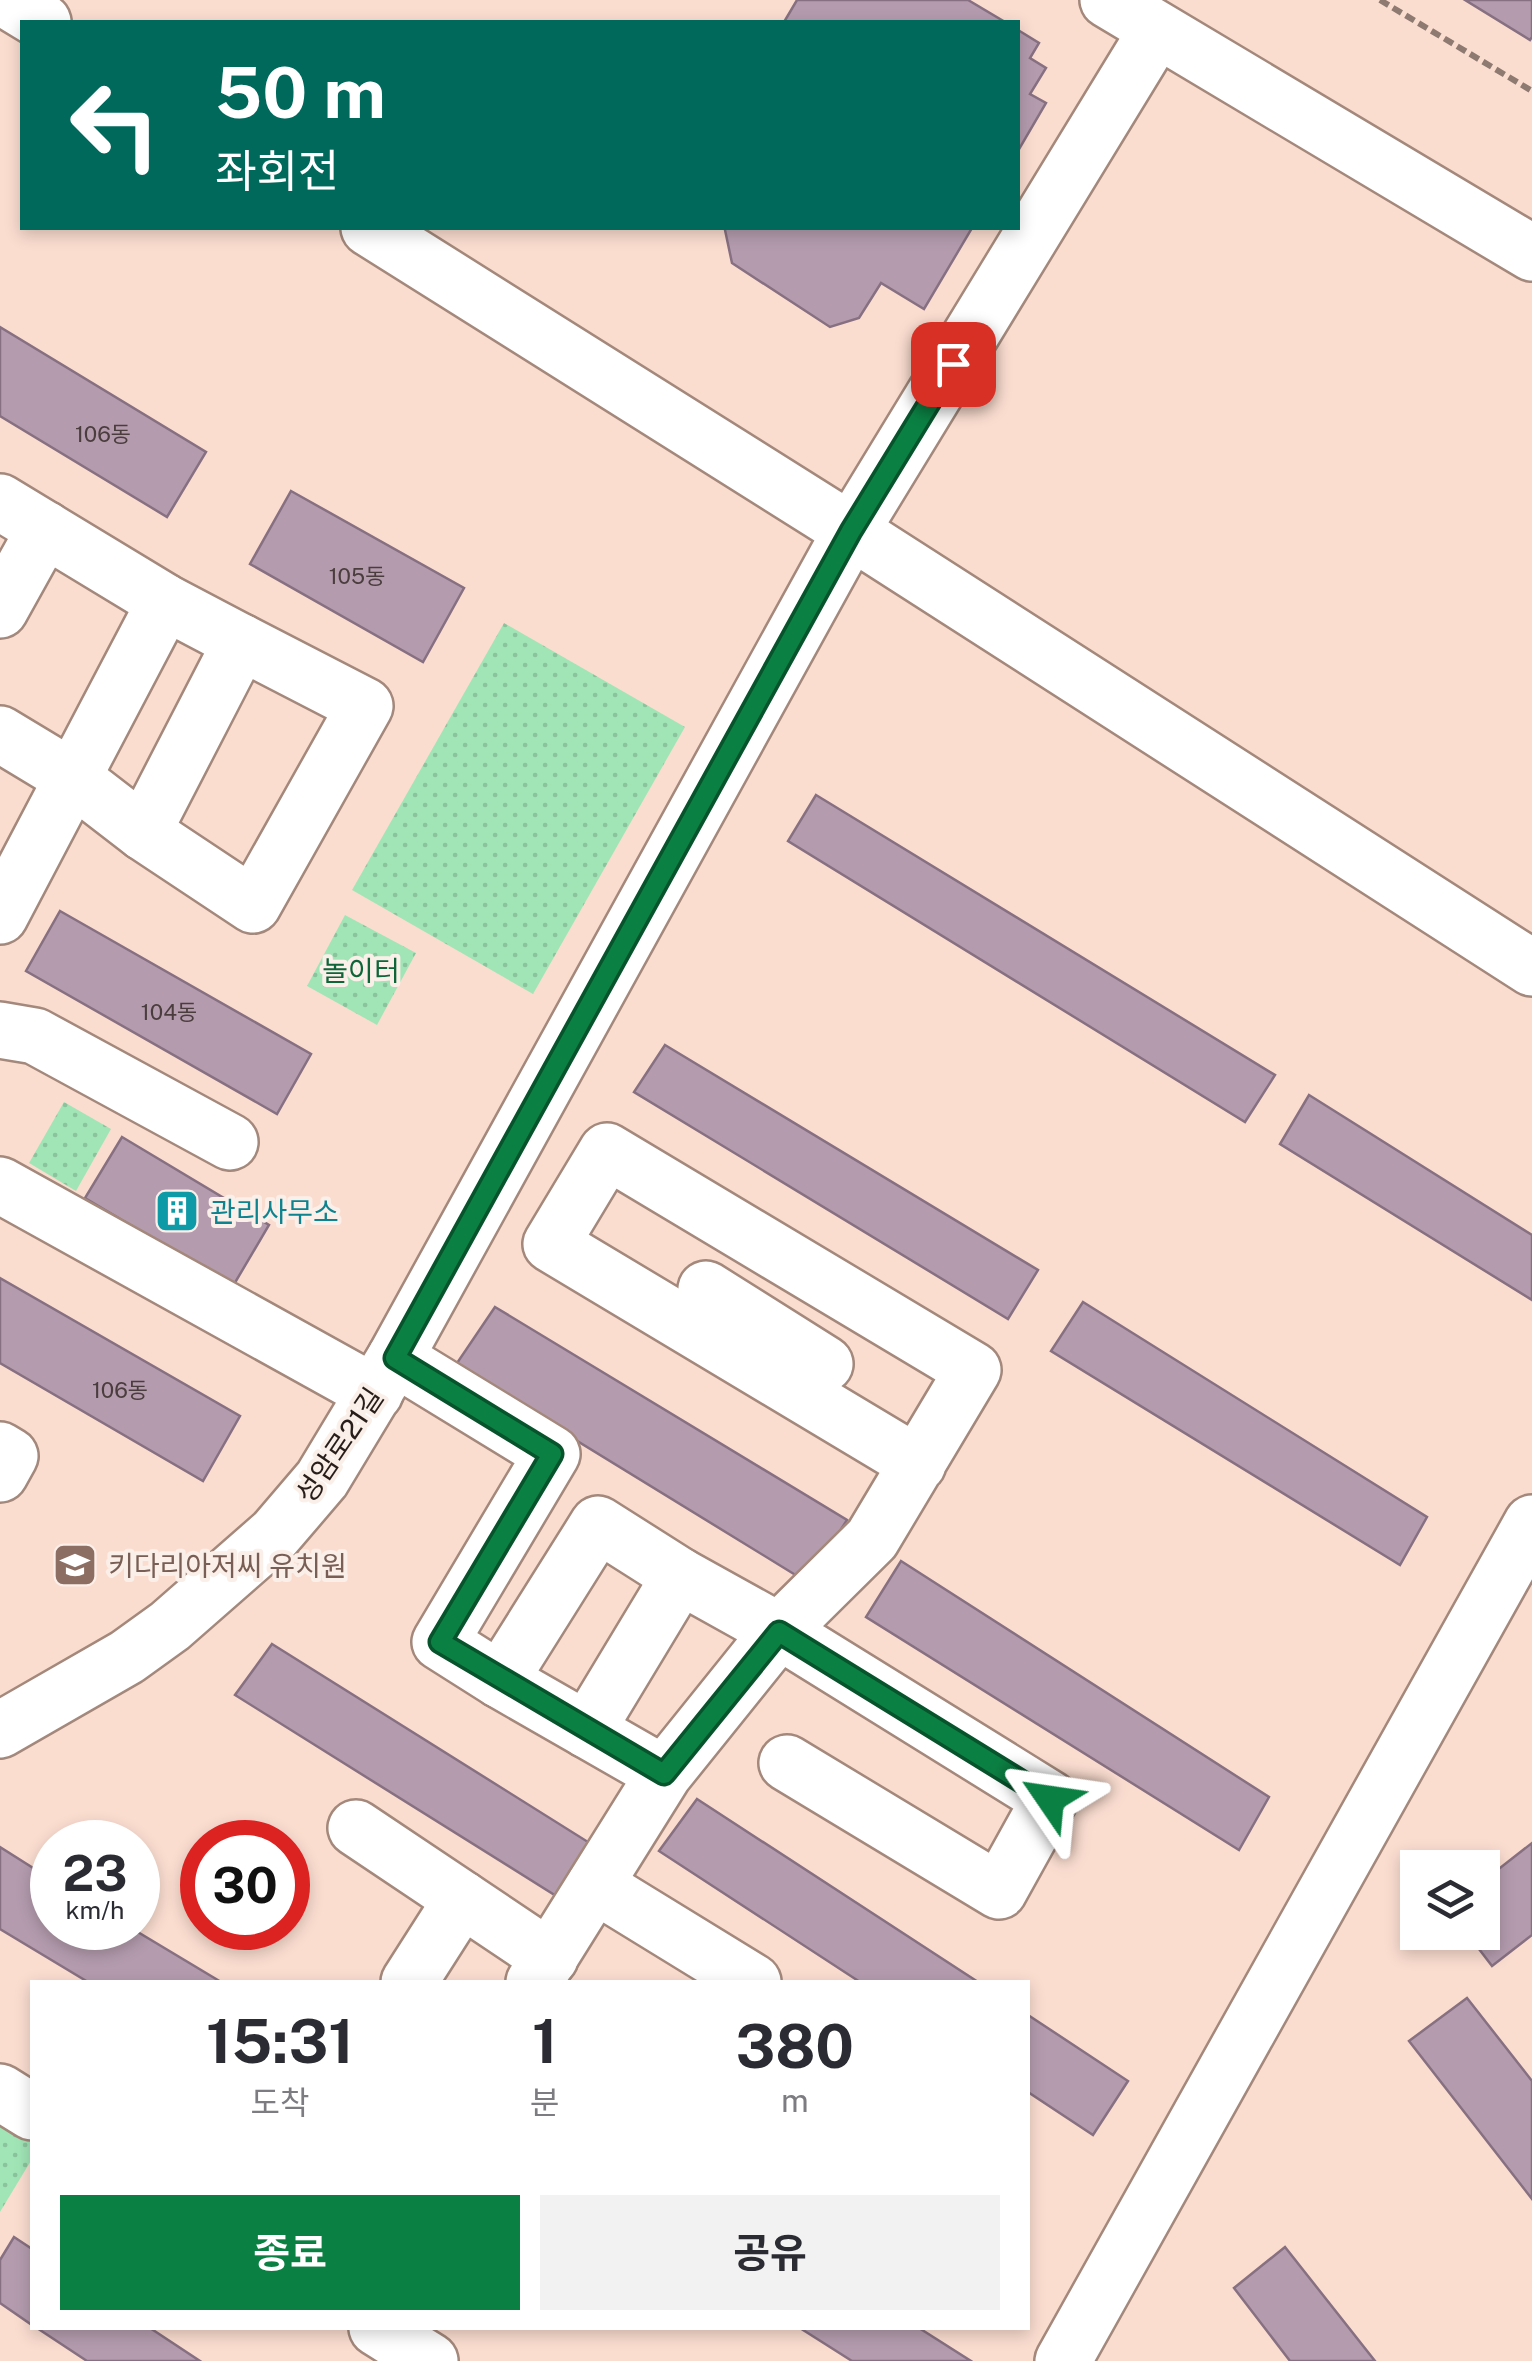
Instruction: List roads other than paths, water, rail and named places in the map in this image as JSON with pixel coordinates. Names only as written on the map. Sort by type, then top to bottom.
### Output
[{"type":"street","points":[[7,0],[40,20]]},
{"type":"street","points":[[1108,0],[1532,253]]},
{"type":"street","name":"성암로21길","points":[[0,1730],[128,1656],[170,1626],[275,1534],[322,1480],[385,1376],[851,531],[1157,30]]},
{"type":"street","points":[[371,230],[851,531],[1532,968]]},
{"type":"street","points":[[0,610],[23,516],[165,602],[365,706],[253,905],[143,832],[72,778],[0,734]]},
{"type":"street","points":[[0,916],[165,602]]},
{"type":"street","points":[[143,832],[241,642]]},
{"type":"street","points":[[0,1030],[35,1036],[230,1142]]},
{"type":"street","points":[[356,1828],[462,1899],[542,1970],[664,1774],[779,1632],[872,1538],[973,1370],[607,1151],[551,1244],[816,1380]]},
{"type":"street","points":[[0,1185],[385,1376],[552,1454],[440,1642],[664,1774]]},
{"type":"street","points":[[706,1289],[918,1464]]},
{"type":"street","points":[[816,1380],[860,1302]]},
{"type":"street","points":[[0,1450],[10,1456],[0,1474]]},
{"type":"street","points":[[500,1680],[598,1524],[1050,1799],[999,1891],[787,1762]]},
{"type":"street","points":[[1063,2361],[1525,1554]]},
{"type":"street","points":[[587,1730],[680,1576]]},
{"type":"street","points":[[595,1885],[720,1974]]},
{"type":"street","points":[[410,1980],[462,1899]]},
{"type":"street","points":[[0,2092],[30,2111]]},
{"type":"street","points":[[380,2330],[430,2361]]},
{"type":"place","name":"관리사무소","points":[[177,1211]]},
{"type":"place","name":"키다리아저씨 유치원","points":[[75,1565]]},
{"type":"park label","name":"놀이터","points":[[361,970]]}]
